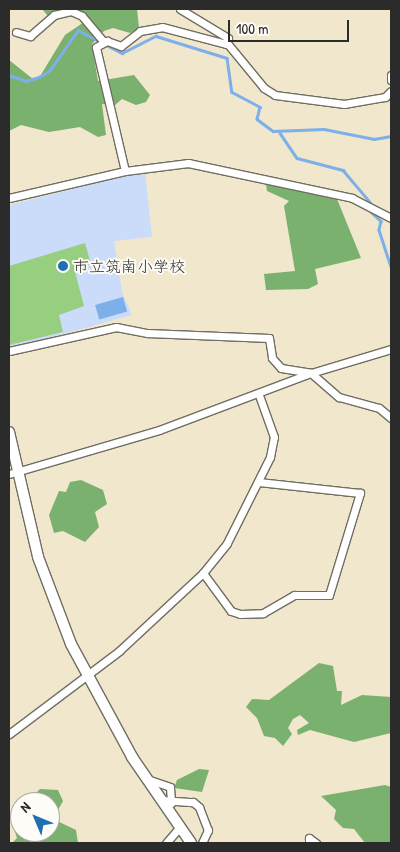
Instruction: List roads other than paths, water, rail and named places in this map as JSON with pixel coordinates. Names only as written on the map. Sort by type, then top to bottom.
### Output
[{"type":"street","points":[[180,9],[228,38],[227,43]]},
{"type":"street","points":[[16,32],[30,36],[54,15],[71,11],[82,16],[104,42],[121,46],[140,31],[162,27],[227,43],[264,88],[275,95],[344,104],[385,97],[391,91]]},
{"type":"street","points":[[104,42],[96,47],[96,62],[124,171]]},
{"type":"street","points":[[391,75],[391,80]]},
{"type":"street","points":[[9,198],[124,171],[188,163],[343,196],[391,218]]},
{"type":"street","points":[[9,351],[116,327],[146,333],[269,338],[272,358],[281,368],[312,373],[339,397],[379,408],[391,418]]},
{"type":"street","points":[[13,473],[159,430],[259,395],[312,373],[391,349]]},
{"type":"street","points":[[9,734],[56,695],[86,677],[203,573],[245,516],[274,437],[259,395]]},
{"type":"street","points":[[9,432],[13,473],[38,557],[86,677],[147,779],[191,843]]},
{"type":"street","points":[[203,573],[231,611],[240,614],[263,614],[294,595],[329,596],[360,493],[259,482]]},
{"type":"street","points":[[147,779],[163,782],[172,791],[173,800],[168,810]]},
{"type":"street","points":[[161,800],[173,800],[199,808],[208,830],[202,843]]},
{"type":"street","points":[[166,843],[180,827]]},
{"type":"street","points":[[308,843],[309,838],[316,843]]},
{"type":"water","points":[[123,297],[127,311],[99,319],[95,305]]},
{"type":"waterway","points":[[9,75],[26,81],[39,77],[50,70],[78,30],[122,53],[156,36],[227,58],[232,92],[260,107],[257,119],[273,131],[324,129],[374,139],[391,136]]},
{"type":"waterway","points":[[280,133],[297,158],[343,170],[370,202]]},
{"type":"waterway","points":[[370,211],[381,221],[379,230],[391,267]]},
{"type":"place","name":"市立筑南小学校","points":[[63,266]]}]
